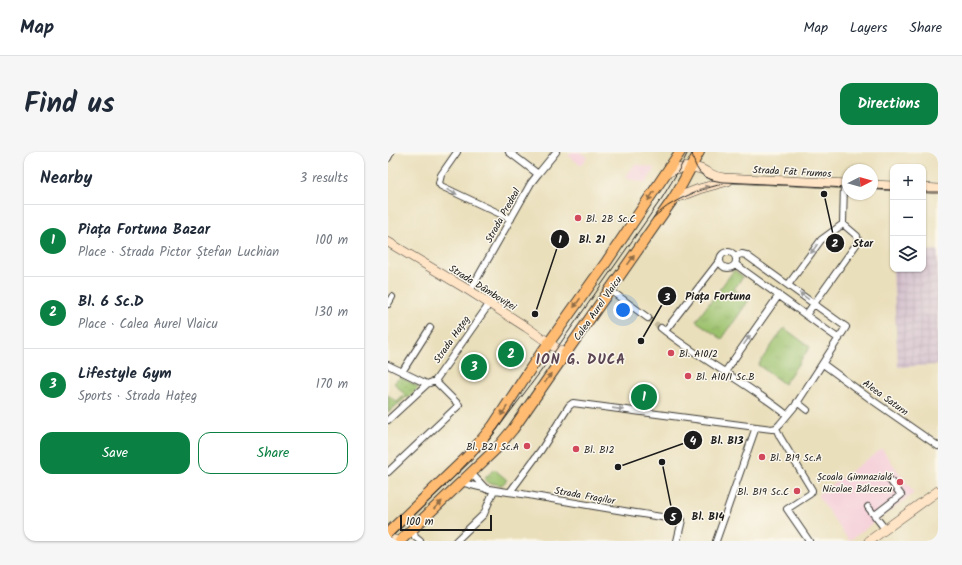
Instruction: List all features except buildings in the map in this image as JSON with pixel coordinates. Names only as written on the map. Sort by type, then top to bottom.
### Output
[{"type":"main road","name":"Calea Aurel Vlaicu","points":[[388,532],[468,456],[493,426],[680,152]]},
{"type":"main road","name":"Calea Aurel Vlaicu","points":[[399,541],[498,447],[513,429],[673,199],[699,152]]},
{"type":"street","points":[[388,158],[391,152]]},
{"type":"street","points":[[457,152],[441,175],[439,183],[441,186],[511,219]]},
{"type":"street","points":[[509,152],[538,174]]},
{"type":"street","name":"Strada Predeal","points":[[470,290],[531,183],[556,152]]},
{"type":"street","points":[[666,173],[676,169],[692,167]]},
{"type":"street","name":"Strada Făt Frumos","points":[[692,167],[701,169],[720,178],[842,184]]},
{"type":"street","name":"Strada Făt Frumos","points":[[673,199],[699,189],[736,179]]},
{"type":"street","points":[[878,185],[890,186]]},
{"type":"street","points":[[926,188],[938,189]]},
{"type":"street","points":[[843,224],[845,200]]},
{"type":"street","points":[[788,285],[821,240],[843,224]]},
{"type":"street","points":[[806,315],[858,242],[857,236],[843,224]]},
{"type":"street","name":"Strada Dâmboviței","points":[[388,242],[470,290],[565,354]]},
{"type":"street","points":[[720,260],[721,265],[726,268],[731,268],[735,264],[736,260],[732,252],[727,252],[721,255],[720,260],[663,330],[763,397],[787,415]]},
{"type":"street","points":[[510,492],[541,450],[569,406],[573,403],[772,429],[776,428],[797,402],[846,327],[746,255],[742,254],[735,256]]},
{"type":"street","points":[[735,264],[839,339]]},
{"type":"street","points":[[610,290],[648,318]]},
{"type":"street","points":[[724,372],[779,295]]},
{"type":"street","points":[[388,304],[392,297]]},
{"type":"street","name":"Strada Hațeg","points":[[435,381],[490,303]]},
{"type":"street","points":[[402,372],[430,328]]},
{"type":"street","name":"Aleea Saturn","points":[[823,364],[938,446]]},
{"type":"street","points":[[388,365],[427,384]]},
{"type":"street","points":[[388,420],[427,384],[435,381],[459,405],[388,472]]},
{"type":"street","points":[[797,402],[807,410]]},
{"type":"street","points":[[716,541],[756,427]]},
{"type":"street","points":[[776,428],[812,490],[810,494],[787,509],[809,541]]},
{"type":"street","points":[[471,473],[486,489]]},
{"type":"street","points":[[875,515],[903,498],[889,480]]},
{"type":"street","name":"Strada Fragilor","points":[[462,482],[486,489],[682,520],[677,541]]},
{"type":"street","points":[[456,541],[484,514],[494,490]]},
{"type":"street","points":[[869,541],[938,491]]},
{"type":"street","points":[[868,506],[885,529]]},
{"type":"street","points":[[413,528],[415,537],[420,541]]},
{"type":"street","points":[[388,538],[399,541]]},
{"type":"shaded area","points":[[572,152],[580,152],[587,157],[581,165],[568,156]]},
{"type":"shaded area","points":[[635,164],[655,168],[646,183],[625,178]]},
{"type":"shaded area","points":[[938,250],[938,365],[898,367],[893,272],[926,272],[926,251]]},
{"type":"shaded area","points":[[882,449],[914,493],[849,541],[817,495]]},
{"type":"green space","points":[[734,270],[743,277],[734,289],[749,300],[722,339],[696,321]]},
{"type":"green space","points":[[784,328],[810,347],[784,384],[758,365]]},
{"type":"green space","points":[[400,377],[419,387],[408,398],[406,397],[388,413],[388,395],[397,402],[405,395],[394,383]]},
{"type":"green space","points":[[494,469],[507,480],[502,485],[489,483],[484,479]]},
{"type":"tunnel","points":[[648,318],[661,328]]},
{"type":"tram line","points":[[388,540],[453,478],[489,440],[541,371],[662,198],[688,152]]},
{"type":"tram line","points":[[692,152],[693,159],[698,170],[706,177],[717,181],[842,188]]},
{"type":"tram line","points":[[653,218],[667,206],[684,197],[704,189],[723,184]]},
{"type":"tram line","points":[[878,189],[890,190]]},
{"type":"tram line","points":[[926,192],[938,192]]},
{"type":"place","name":"Star","points":[[824,194]]},
{"type":"place","name":"Bl. 2B Sc.C","points":[[578,218]]},
{"type":"place","name":"Bl. 21","points":[[535,314]]},
{"type":"place","name":"Piața Fortuna","points":[[641,341]]},
{"type":"place","name":"Bl. A10/2","points":[[671,353]]},
{"type":"place","name":"Bl. 6 Sc.D","points":[[511,354]]},
{"type":"place","name":"Lifestyle Gym","points":[[474,367]]},
{"type":"place","name":"Bl. A10/1 Sc.B","points":[[688,376]]},
{"type":"place","name":"Piața Fortuna Bazar","points":[[644,397]]},
{"type":"place","name":"Bl. B21 Sc.A","points":[[527,446]]},
{"type":"place","name":"Bl. B12","points":[[576,449]]},
{"type":"place","name":"Bl. B19 Sc.A","points":[[762,457]]},
{"type":"place","name":"Bl. B14","points":[[662,462]]},
{"type":"place","name":"Bl. B13","points":[[618,467]]},
{"type":"place","name":"Școala Gimnazială Nicolae Bălcescu","points":[[900,482]]},
{"type":"place","name":"Bl. B19 Sc.C","points":[[797,491]]},
{"type":"district","name":"ION G. DUCA","points":[[581,359]]}]
